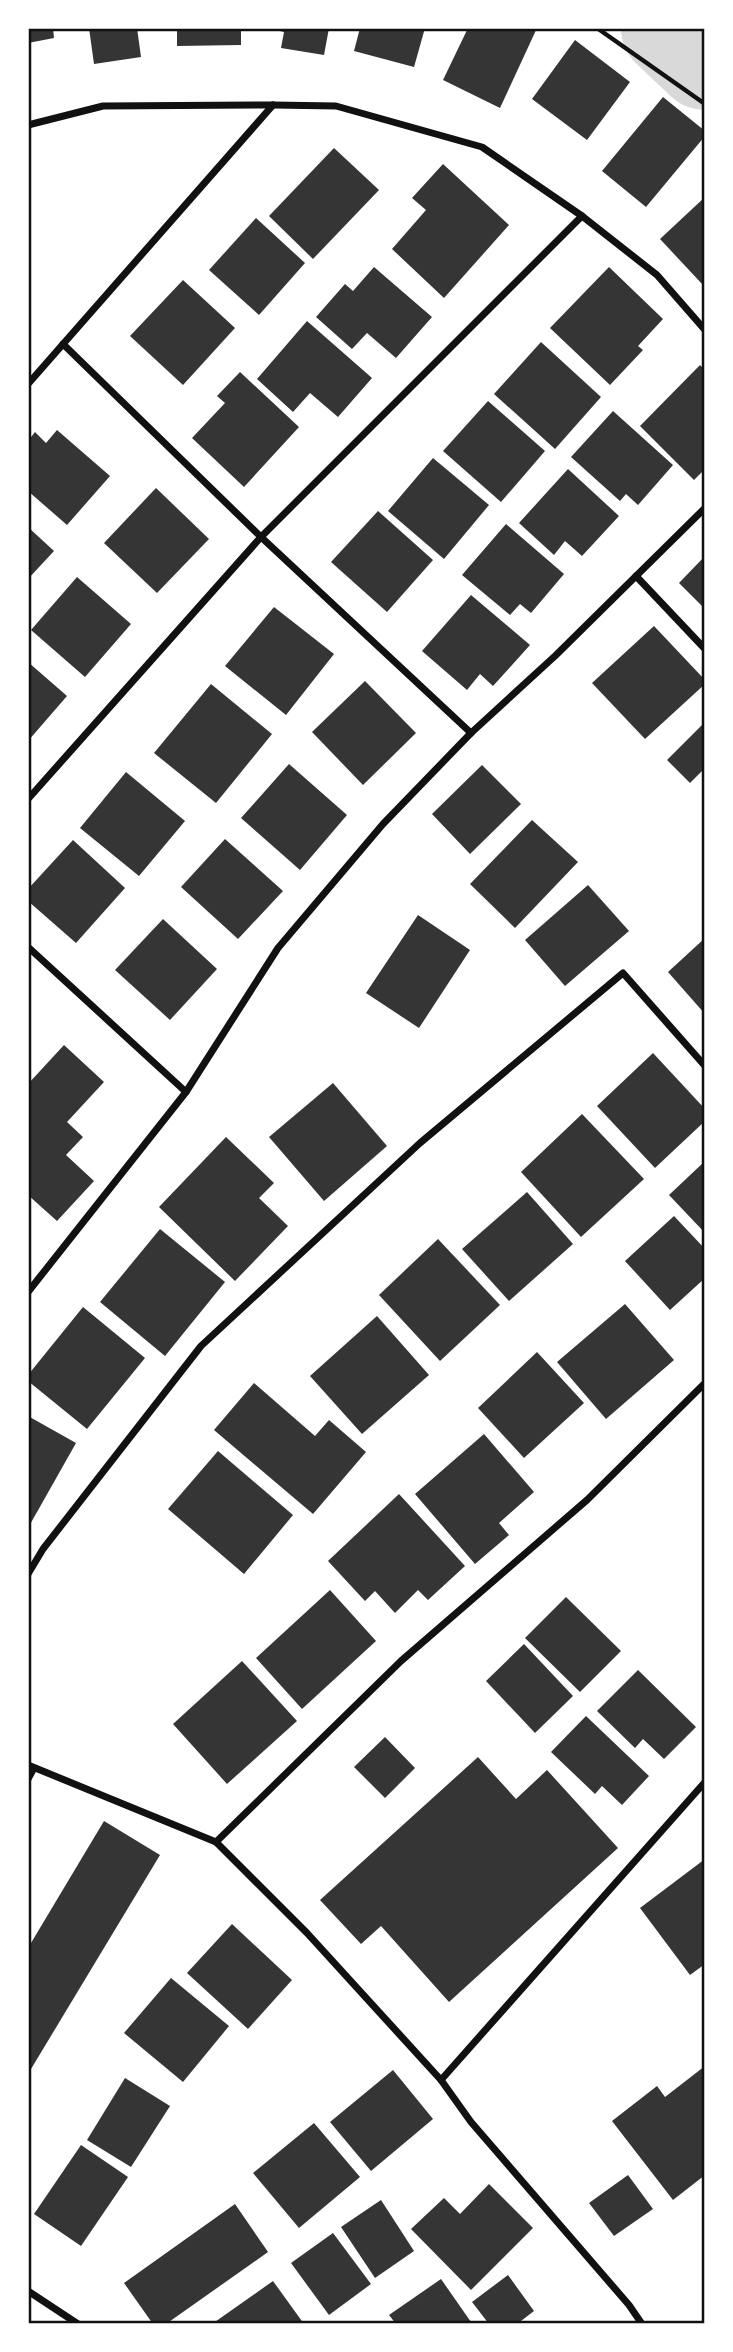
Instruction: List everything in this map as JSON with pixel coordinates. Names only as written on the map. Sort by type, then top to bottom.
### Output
[{"type":"street","points":[[28,384],[273,105]]},
{"type":"street","points":[[28,125],[103,106],[335,106],[482,147],[582,216],[657,275],[705,330]]},
{"type":"street","points":[[28,799],[261,537],[582,216]]},
{"type":"street","points":[[63,344],[261,537],[471,733]]},
{"type":"street","points":[[28,1292],[186,1092],[278,948],[383,824],[471,733],[555,656],[705,508]]},
{"type":"street","points":[[636,576],[705,649]]},
{"type":"street","points":[[28,947],[186,1092]]},
{"type":"street","points":[[28,1574],[43,1549],[201,1346],[420,1143],[622,973],[705,1066]]},
{"type":"street","points":[[216,1842],[401,1661],[587,1500],[705,1383]]},
{"type":"street","points":[[28,1779],[31,1767],[216,1842],[307,1933],[441,2080],[471,2122],[629,2305],[642,2324]]},
{"type":"street","points":[[441,2080],[705,1782]]},
{"type":"street","points":[[28,2291],[78,2324]]},
{"type":"path","points":[[597,28],[705,104]]},
{"type":"building","points":[[28,28],[53,28],[54,38],[28,43]]},
{"type":"building","points":[[89,28],[137,28],[141,57],[94,64]]},
{"type":"building","points":[[177,28],[241,28],[241,45],[177,46]]},
{"type":"building","points":[[268,28],[329,28],[324,55],[281,48],[284,32]]},
{"type":"building","points":[[360,28],[425,28],[414,67],[354,51]]},
{"type":"building","points":[[468,28],[537,28],[500,108],[443,80]]},
{"type":"building","points":[[575,40],[630,82],[587,140],[532,99]]},
{"type":"building","points":[[663,97],[705,131],[705,136],[646,207],[602,171]]},
{"type":"building","points":[[334,148],[379,190],[313,259],[269,216]]},
{"type":"building","points":[[443,164],[509,225],[444,298],[392,249],[426,210],[412,198]]},
{"type":"building","points":[[705,197],[705,283],[703,285],[660,239]]},
{"type":"building","points":[[256,218],[305,263],[259,315],[209,270]]},
{"type":"building","points":[[374,267],[432,317],[396,358],[367,333],[352,349],[316,317],[345,284],[353,291]]},
{"type":"building","points":[[609,267],[663,319],[638,346],[643,350],[610,385],[550,328]]},
{"type":"building","points":[[183,280],[235,328],[183,385],[130,336]]},
{"type":"building","points":[[307,321],[372,378],[338,417],[310,393],[293,412],[257,379]]},
{"type":"building","points":[[541,342],[601,397],[555,449],[494,394]]},
{"type":"building","points":[[700,365],[705,370],[705,469],[694,480],[640,426]]},
{"type":"building","points":[[240,372],[299,427],[244,487],[192,438],[225,403],[217,396]]},
{"type":"building","points":[[488,401],[545,451],[501,502],[443,451]]},
{"type":"building","points":[[613,411],[673,465],[638,505],[626,494],[620,501],[571,457]]},
{"type":"building","points":[[57,430],[110,476],[67,525],[28,491],[28,441],[35,432],[46,443]]},
{"type":"building","points":[[433,458],[489,505],[444,559],[388,511]]},
{"type":"building","points":[[568,469],[619,516],[582,556],[565,541],[554,555],[519,523]]},
{"type":"building","points":[[156,488],[209,539],[157,593],[104,543]]},
{"type":"building","points":[[378,511],[433,560],[387,612],[331,562]]},
{"type":"building","points":[[506,524],[564,574],[531,613],[520,604],[510,615],[462,575]]},
{"type":"building","points":[[28,527],[54,551],[28,579]]},
{"type":"building","points":[[705,556],[705,609],[679,583]]},
{"type":"building","points":[[77,577],[131,624],[85,677],[31,630]]},
{"type":"building","points":[[471,595],[530,645],[493,686],[480,674],[467,690],[422,651]]},
{"type":"building","points":[[274,607],[334,654],[286,715],[225,666]]},
{"type":"building","points":[[654,626],[705,680],[705,684],[645,739],[592,683]]},
{"type":"building","points":[[28,662],[67,696],[28,741]]},
{"type":"building","points":[[365,681],[416,733],[363,785],[312,732]]},
{"type":"building","points":[[211,684],[272,734],[216,803],[154,753]]},
{"type":"building","points":[[705,722],[705,768],[690,783],[667,760]]},
{"type":"building","points":[[289,764],[347,815],[300,870],[241,818]]},
{"type":"building","points":[[482,765],[521,804],[470,854],[432,814]]},
{"type":"building","points":[[126,772],[185,821],[139,876],[80,828]]},
{"type":"building","points":[[532,820],[578,862],[515,928],[470,884]]},
{"type":"building","points":[[225,839],[283,891],[238,939],[181,887]]},
{"type":"building","points":[[73,840],[125,888],[76,943],[28,901],[28,889]]},
{"type":"building","points":[[588,885],[629,931],[565,986],[525,940]]},
{"type":"building","points":[[418,915],[470,950],[419,1028],[366,993]]},
{"type":"building","points":[[163,919],[217,969],[170,1020],[115,970]]},
{"type":"building","points":[[705,938],[705,1014],[668,972]]},
{"type":"building","points":[[64,1045],[104,1082],[67,1122],[83,1137],[66,1155],[94,1181],[57,1221],[28,1195],[28,1084]]},
{"type":"building","points":[[653,1053],[705,1109],[705,1121],[655,1168],[597,1106]]},
{"type":"building","points":[[333,1083],[387,1146],[324,1201],[269,1137]]},
{"type":"building","points":[[582,1114],[644,1179],[581,1237],[521,1172]]},
{"type":"building","points":[[226,1137],[274,1183],[259,1198],[288,1226],[235,1281],[159,1207]]},
{"type":"building","points":[[704,1162],[705,1164],[705,1233],[669,1195]]},
{"type":"building","points":[[527,1192],[573,1244],[509,1301],[462,1249]]},
{"type":"building","points":[[674,1216],[705,1249],[705,1278],[670,1310],[625,1261]]},
{"type":"building","points":[[160,1229],[225,1282],[165,1356],[100,1302]]},
{"type":"building","points":[[438,1239],[500,1305],[440,1361],[379,1295]]},
{"type":"building","points":[[625,1304],[674,1360],[606,1419],[557,1362]]},
{"type":"building","points":[[83,1307],[145,1358],[87,1429],[28,1381],[28,1375]]},
{"type":"building","points":[[377,1316],[429,1375],[362,1434],[310,1376]]},
{"type":"building","points":[[537,1352],[584,1403],[524,1458],[478,1408]]},
{"type":"building","points":[[254,1383],[315,1436],[329,1420],[366,1452],[313,1514],[214,1430]]},
{"type":"building","points":[[28,1416],[76,1443],[28,1528]]},
{"type":"building","points":[[484,1434],[534,1492],[499,1523],[509,1535],[475,1564],[415,1494]]},
{"type":"building","points":[[218,1451],[293,1515],[244,1574],[168,1509]]},
{"type":"building","points":[[399,1494],[465,1566],[428,1600],[418,1590],[395,1613],[375,1591],[365,1601],[328,1561]]},
{"type":"building","points":[[330,1590],[376,1641],[302,1709],[256,1658]]},
{"type":"building","points":[[566,1597],[621,1651],[580,1692],[525,1638]]},
{"type":"building","points":[[524,1644],[573,1696],[535,1733],[486,1681]]},
{"type":"building","points":[[242,1661],[297,1721],[227,1784],[173,1724]]},
{"type":"building","points":[[638,1670],[696,1727],[664,1759],[643,1739],[635,1748],[597,1711]]},
{"type":"building","points":[[586,1716],[649,1776],[622,1805],[602,1786],[595,1794],[551,1752]]},
{"type":"building","points":[[385,1737],[415,1768],[385,1798],[354,1767]]},
{"type":"building","points":[[478,1757],[516,1799],[547,1770],[618,1848],[449,2002],[381,1926],[361,1944],[320,1900]]},
{"type":"building","points":[[104,1821],[160,1855],[28,2074],[28,1948]]},
{"type":"building","points":[[705,1859],[705,1964],[690,1975],[640,1908]]},
{"type":"building","points":[[232,1924],[292,1980],[248,2029],[187,1973]]},
{"type":"building","points":[[171,1978],[229,2026],[183,2082],[124,2033]]},
{"type":"building","points":[[705,2066],[705,2175],[673,2200],[612,2121],[657,2086],[665,2097]]},
{"type":"building","points":[[393,2070],[433,2119],[371,2171],[330,2122]]},
{"type":"building","points":[[125,2078],[170,2106],[131,2167],[87,2140]]},
{"type":"building","points":[[314,2123],[360,2177],[299,2228],[253,2173]]},
{"type":"building","points":[[81,2145],[128,2177],[81,2246],[34,2214]]},
{"type":"building","points":[[628,2175],[653,2209],[614,2236],[589,2203]]},
{"type":"building","points":[[489,2184],[533,2228],[471,2290],[411,2229],[444,2198],[460,2214]]},
{"type":"building","points":[[381,2200],[414,2251],[375,2278],[341,2227]]},
{"type":"building","points":[[235,2204],[268,2252],[166,2324],[153,2324],[124,2283]]},
{"type":"building","points":[[333,2233],[371,2284],[329,2315],[291,2263]]},
{"type":"building","points":[[508,2275],[534,2311],[517,2324],[489,2324],[472,2302]]},
{"type":"building","points":[[441,2279],[471,2322],[396,2324],[389,2315]]},
{"type":"building","points":[[273,2281],[304,2324],[212,2324]]},
{"type":"waterway","points":[[670,28],[705,61]]}]
